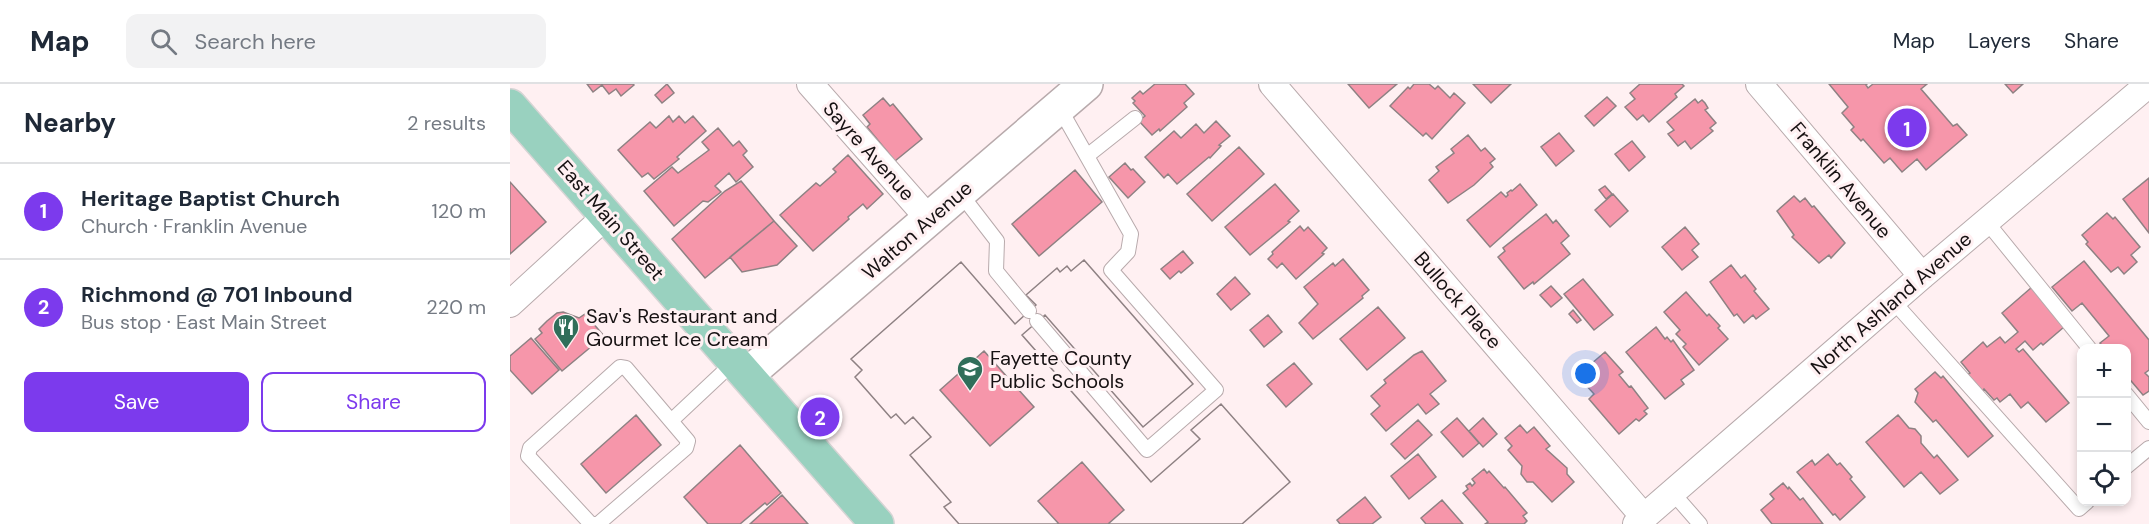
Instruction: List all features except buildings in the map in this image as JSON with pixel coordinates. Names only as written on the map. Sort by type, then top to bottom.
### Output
[{"type":"main road","name":"East Main Street","points":[[510,106],[877,524]]},
{"type":"street","name":"Sayre Avenue","points":[[810,84],[929,219]]},
{"type":"street","name":"Walton Avenue","points":[[741,368],[929,219],[1086,84]]},
{"type":"street","name":"Bullock Place","points":[[1272,84],[1640,520]]},
{"type":"street","name":"Franklin Avenue","points":[[1759,84],[1922,276]]},
{"type":"street","name":"North Ashland Avenue","points":[[1640,520],[1986,221],[2149,84]]},
{"type":"street","points":[[510,304],[607,215]]},
{"type":"lane","points":[[960,193],[997,241],[996,271],[1147,450],[1216,390],[1111,270],[1128,252],[1131,234],[1059,107]]},
{"type":"lane","points":[[1087,156],[1135,118]]},
{"type":"lane","points":[[1986,221],[2086,344]]},
{"type":"lane","points":[[1893,301],[2079,509],[2082,506]]},
{"type":"lane","points":[[620,367],[626,368],[671,421],[688,441],[686,448],[596,524],[590,524],[528,456],[530,448],[620,367]]},
{"type":"lane","points":[[671,421],[741,368]]},
{"type":"lane","points":[[2130,398],[2149,422]]},
{"type":"lane","points":[[2131,464],[2149,448]]},
{"type":"lane","points":[[1672,492],[1700,524]]},
{"type":"place","name":"Heritage Baptist Church","points":[[1907,128]]},
{"type":"place","name":"Sav's Restaurant and Gourmet Ice Cream","points":[[566,350]]},
{"type":"place","name":"Fayette County Public Schools","points":[[970,392]]},
{"type":"place","name":"Richmond @ 701 Inbound","points":[[820,417]]}]
